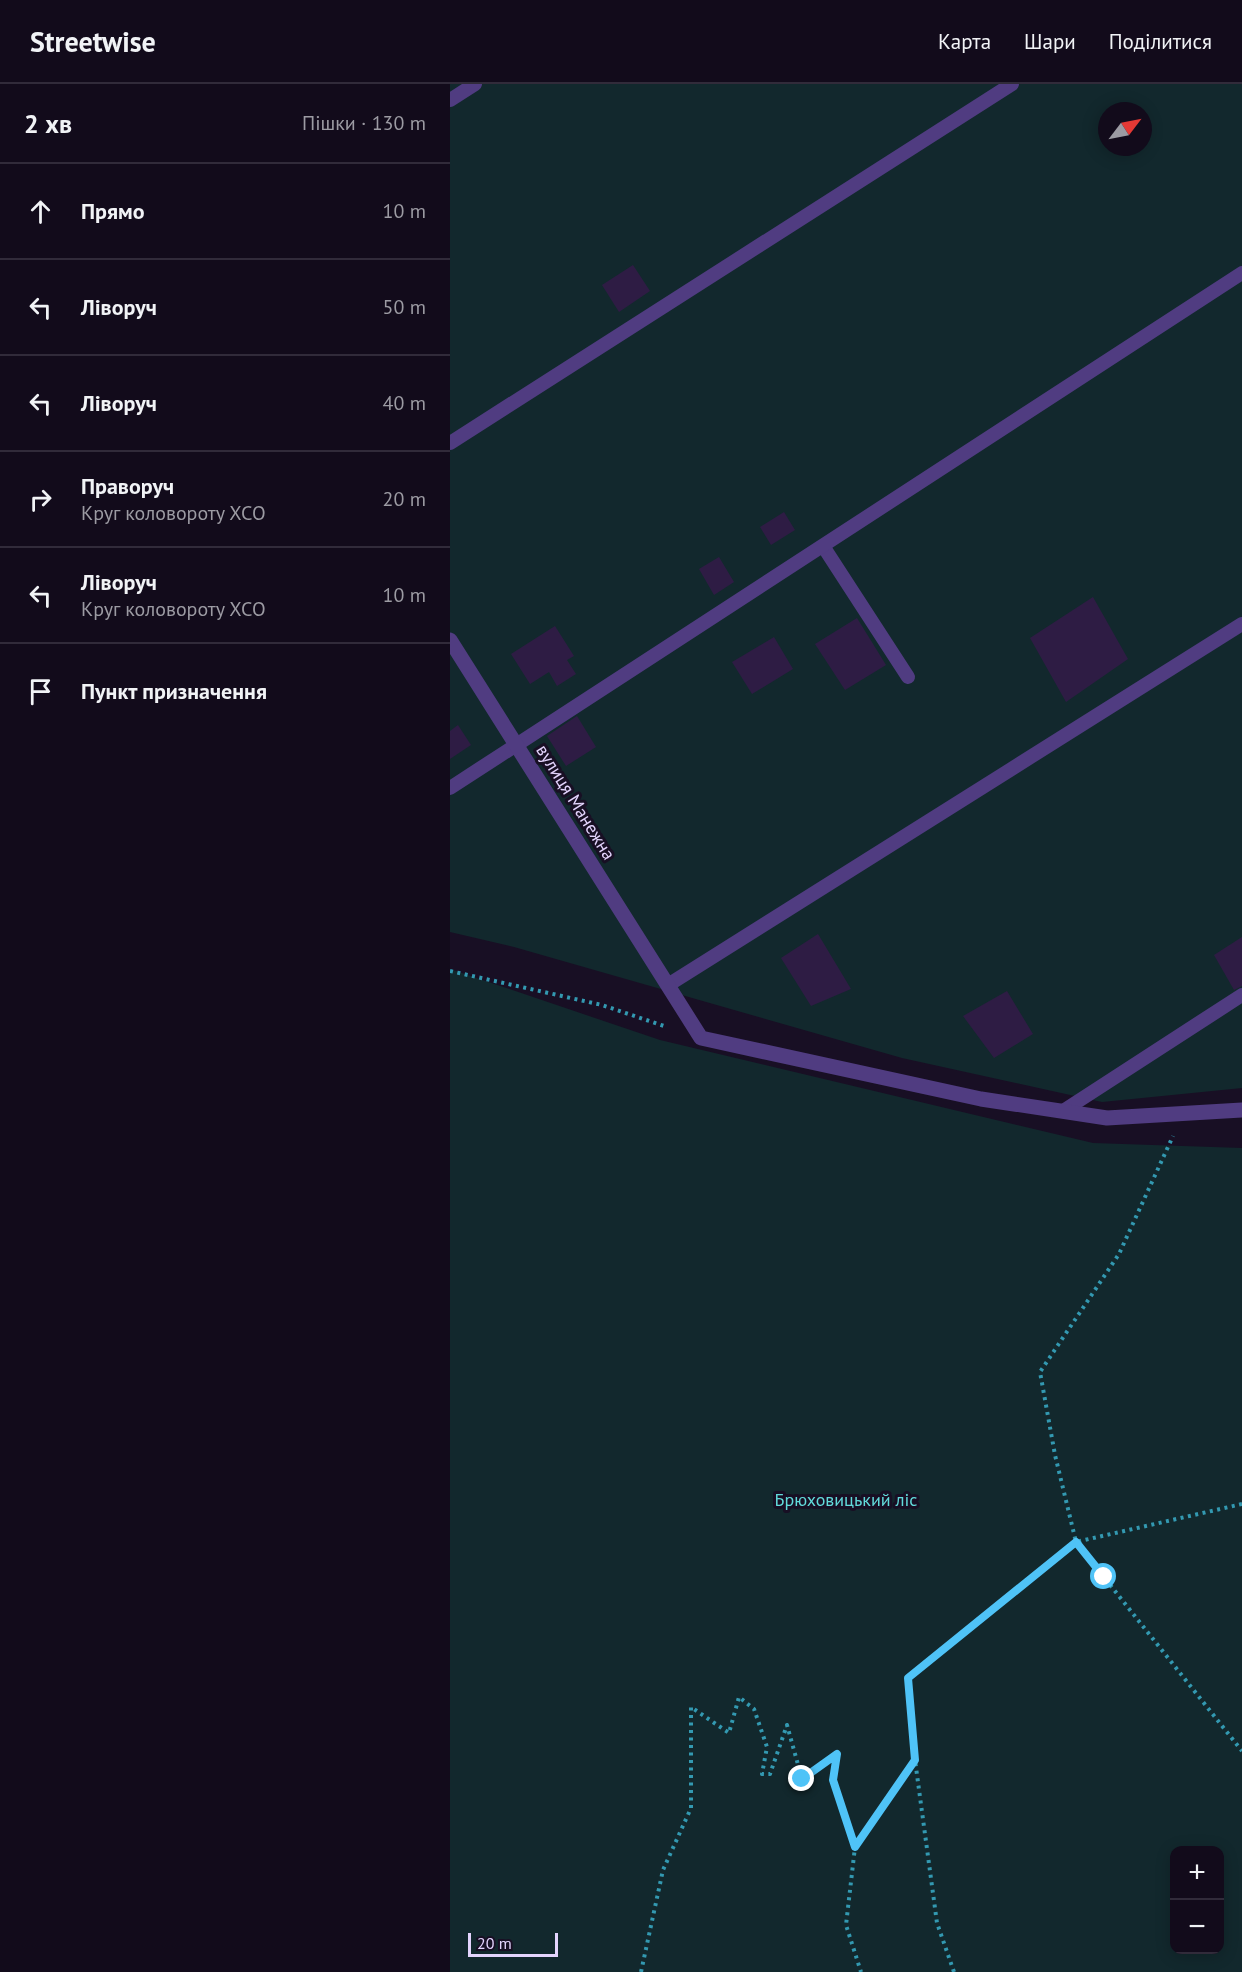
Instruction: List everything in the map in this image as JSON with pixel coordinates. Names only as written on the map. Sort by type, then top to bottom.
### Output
[{"type":"street","name":"вулиця Манежна","points":[[450,640],[702,1038]]},
{"type":"street","points":[[702,1038],[981,1099],[1107,1118],[1242,1110]]},
{"type":"lane","points":[[450,100],[475,84]]},
{"type":"lane","points":[[450,443],[1012,84]]},
{"type":"lane","points":[[450,788],[1242,273]]},
{"type":"lane","points":[[823,546],[908,677]]},
{"type":"lane","points":[[668,985],[1242,624]]},
{"type":"lane","points":[[1063,1111],[1242,995]]},
{"type":"path","points":[[450,971],[602,1005],[702,1038]]},
{"type":"path","points":[[1183,1114],[1119,1254],[1040,1372],[1055,1455],[1076,1542],[1242,1751]]},
{"type":"path","points":[[954,1972],[937,1923],[915,1760],[908,1678],[1076,1542],[1242,1504]]},
{"type":"path","points":[[641,1972],[663,1870],[691,1808],[691,1707],[729,1733],[739,1697],[754,1709],[767,1747],[762,1774],[770,1774],[787,1725],[802,1779],[837,1754],[833,1780],[855,1847],[846,1925],[861,1972]]},
{"type":"path","points":[[855,1847],[915,1760]]},
{"type":"green space","points":[[450,84],[1242,84],[1242,1088],[1102,1102],[902,1058],[514,947],[450,932]]},
{"type":"green space","name":"Брюховицький ліс","points":[[450,969],[660,1040],[1093,1143],[1242,1148],[1242,1972],[450,1972]]},
{"type":"building","points":[[633,265],[650,291],[619,312],[602,285]]},
{"type":"building","points":[[784,512],[795,530],[771,545],[760,527]]},
{"type":"building","points":[[719,557],[734,582],[714,595],[699,569]]},
{"type":"building","points":[[1093,597],[1128,659],[1066,702],[1030,638]]},
{"type":"building","points":[[857,618],[886,665],[845,690],[815,644]]},
{"type":"building","points":[[555,626],[574,656],[567,660],[576,674],[557,686],[549,672],[530,684],[511,654]]},
{"type":"building","points":[[774,637],[793,669],[752,694],[732,662]]},
{"type":"building","points":[[577,716],[596,747],[566,766],[547,736]]},
{"type":"building","points":[[458,725],[471,745],[450,759],[450,731]]},
{"type":"building","points":[[818,934],[851,989],[811,1006],[781,958]]},
{"type":"building","points":[[1242,937],[1242,986],[1234,990],[1214,955]]},
{"type":"building","points":[[1007,991],[1033,1034],[994,1058],[963,1016]]},
{"type":"route","points":[[802,1779],[837,1754],[833,1780],[855,1847],[915,1760],[908,1678],[1076,1542],[1104,1577]]}]
